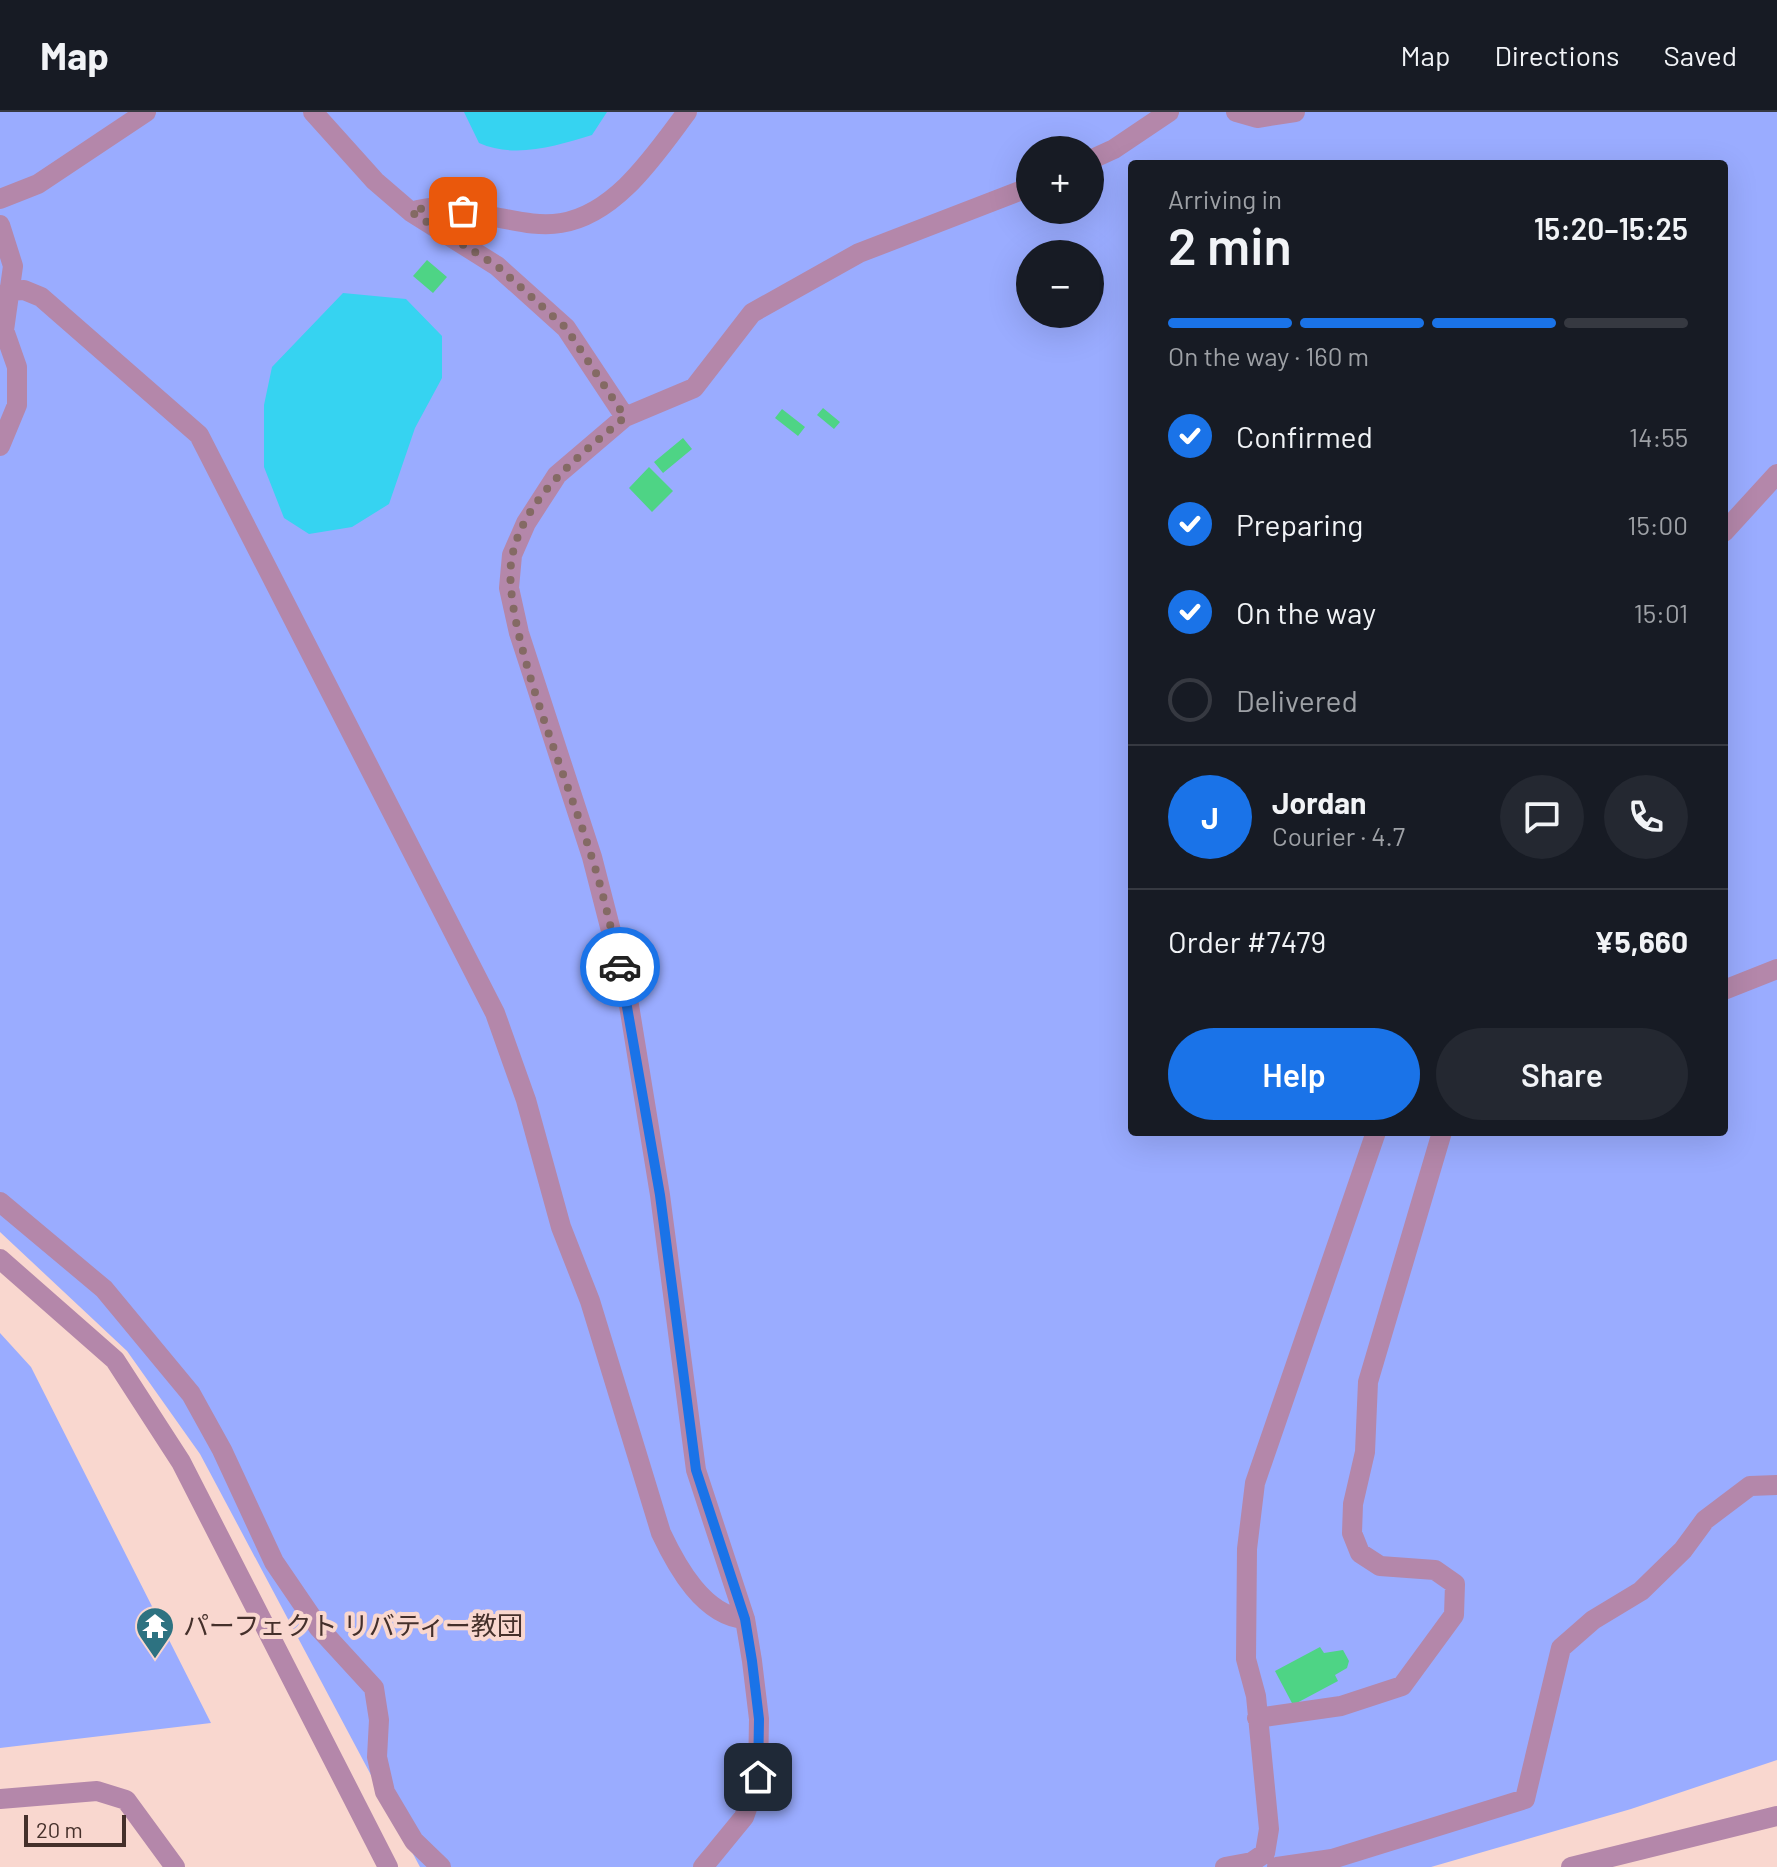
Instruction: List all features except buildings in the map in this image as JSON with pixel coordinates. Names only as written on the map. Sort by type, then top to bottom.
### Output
[{"type":"lane","points":[[0,199],[38,184],[146,112]]},
{"type":"lane","points":[[313,112],[375,181],[411,212],[497,266],[566,328],[625,417]]},
{"type":"lane","points":[[411,212],[433,205],[523,223],[563,223],[606,204],[650,162],[687,112]]},
{"type":"lane","points":[[1104,154],[1169,112]]},
{"type":"lane","points":[[1236,112],[1257,118],[1295,112]]},
{"type":"lane","points":[[703,1867],[744,1817],[758,1777],[759,1719],[745,1619],[696,1470],[660,1195],[627,993],[592,857],[519,633],[509,588],[512,555],[521,534],[557,475],[625,417],[694,388],[752,313],[859,253],[1016,192]]},
{"type":"lane","points":[[0,225],[13,266],[4,330],[17,367],[17,405],[0,446]]},
{"type":"lane","points":[[8,291],[24,290],[41,297],[199,435],[495,1013],[526,1100],[561,1227],[590,1301],[661,1533],[676,1566],[706,1600],[729,1618],[745,1619]]},
{"type":"lane","points":[[1728,528],[1777,474]]},
{"type":"lane","points":[[1728,988],[1777,969]]},
{"type":"lane","points":[[1225,1867],[1261,1865],[1269,1829],[1257,1718],[1246,1659],[1247,1549],[1255,1483],[1375,1136]]},
{"type":"lane","points":[[1257,1718],[1341,1706],[1402,1686],[1454,1615],[1455,1584],[1435,1570],[1380,1566],[1360,1553],[1352,1533],[1353,1504],[1365,1452],[1368,1382],[1441,1136]]},
{"type":"lane","points":[[0,1202],[104,1289],[191,1394],[222,1450],[274,1562],[319,1628],[374,1688],[379,1720],[377,1757],[385,1792],[414,1841],[441,1867]]},
{"type":"lane","points":[[0,1259],[115,1360],[181,1462],[388,1867]]},
{"type":"lane","points":[[1277,1867],[1332,1859],[1525,1799],[1561,1648],[1593,1620],[1641,1591],[1683,1550],[1705,1520],[1750,1486],[1777,1485]]},
{"type":"lane","points":[[0,1799],[97,1791],[126,1800],[175,1867]]},
{"type":"lane","points":[[1571,1867],[1777,1816]]},
{"type":"shaded area","points":[[0,112],[1777,112],[1777,1760],[1631,1809],[1431,1867],[420,1867],[200,1454],[127,1351],[0,1232]]},
{"type":"shaded area","points":[[464,112],[607,112],[592,135],[550,147],[507,150],[479,143]]},
{"type":"shaded area","points":[[343,293],[406,299],[442,336],[442,378],[415,428],[389,504],[352,527],[309,534],[284,518],[264,467],[264,405],[272,367]]},
{"type":"shaded area","points":[[0,1333],[31,1367],[211,1723],[0,1748]]},
{"type":"way so far","points":[[463,211],[433,205],[411,212],[497,266],[566,328],[625,417],[557,475],[526,523],[512,555],[509,588],[519,633],[592,857],[620,967]]},
{"type":"place","name":"パーフェクト リバティー教団","points":[[155,1660]]},
{"type":"route","points":[[620,967],[627,993],[660,1195],[682,1385],[696,1470],[745,1619],[759,1719],[758,1777]]}]
